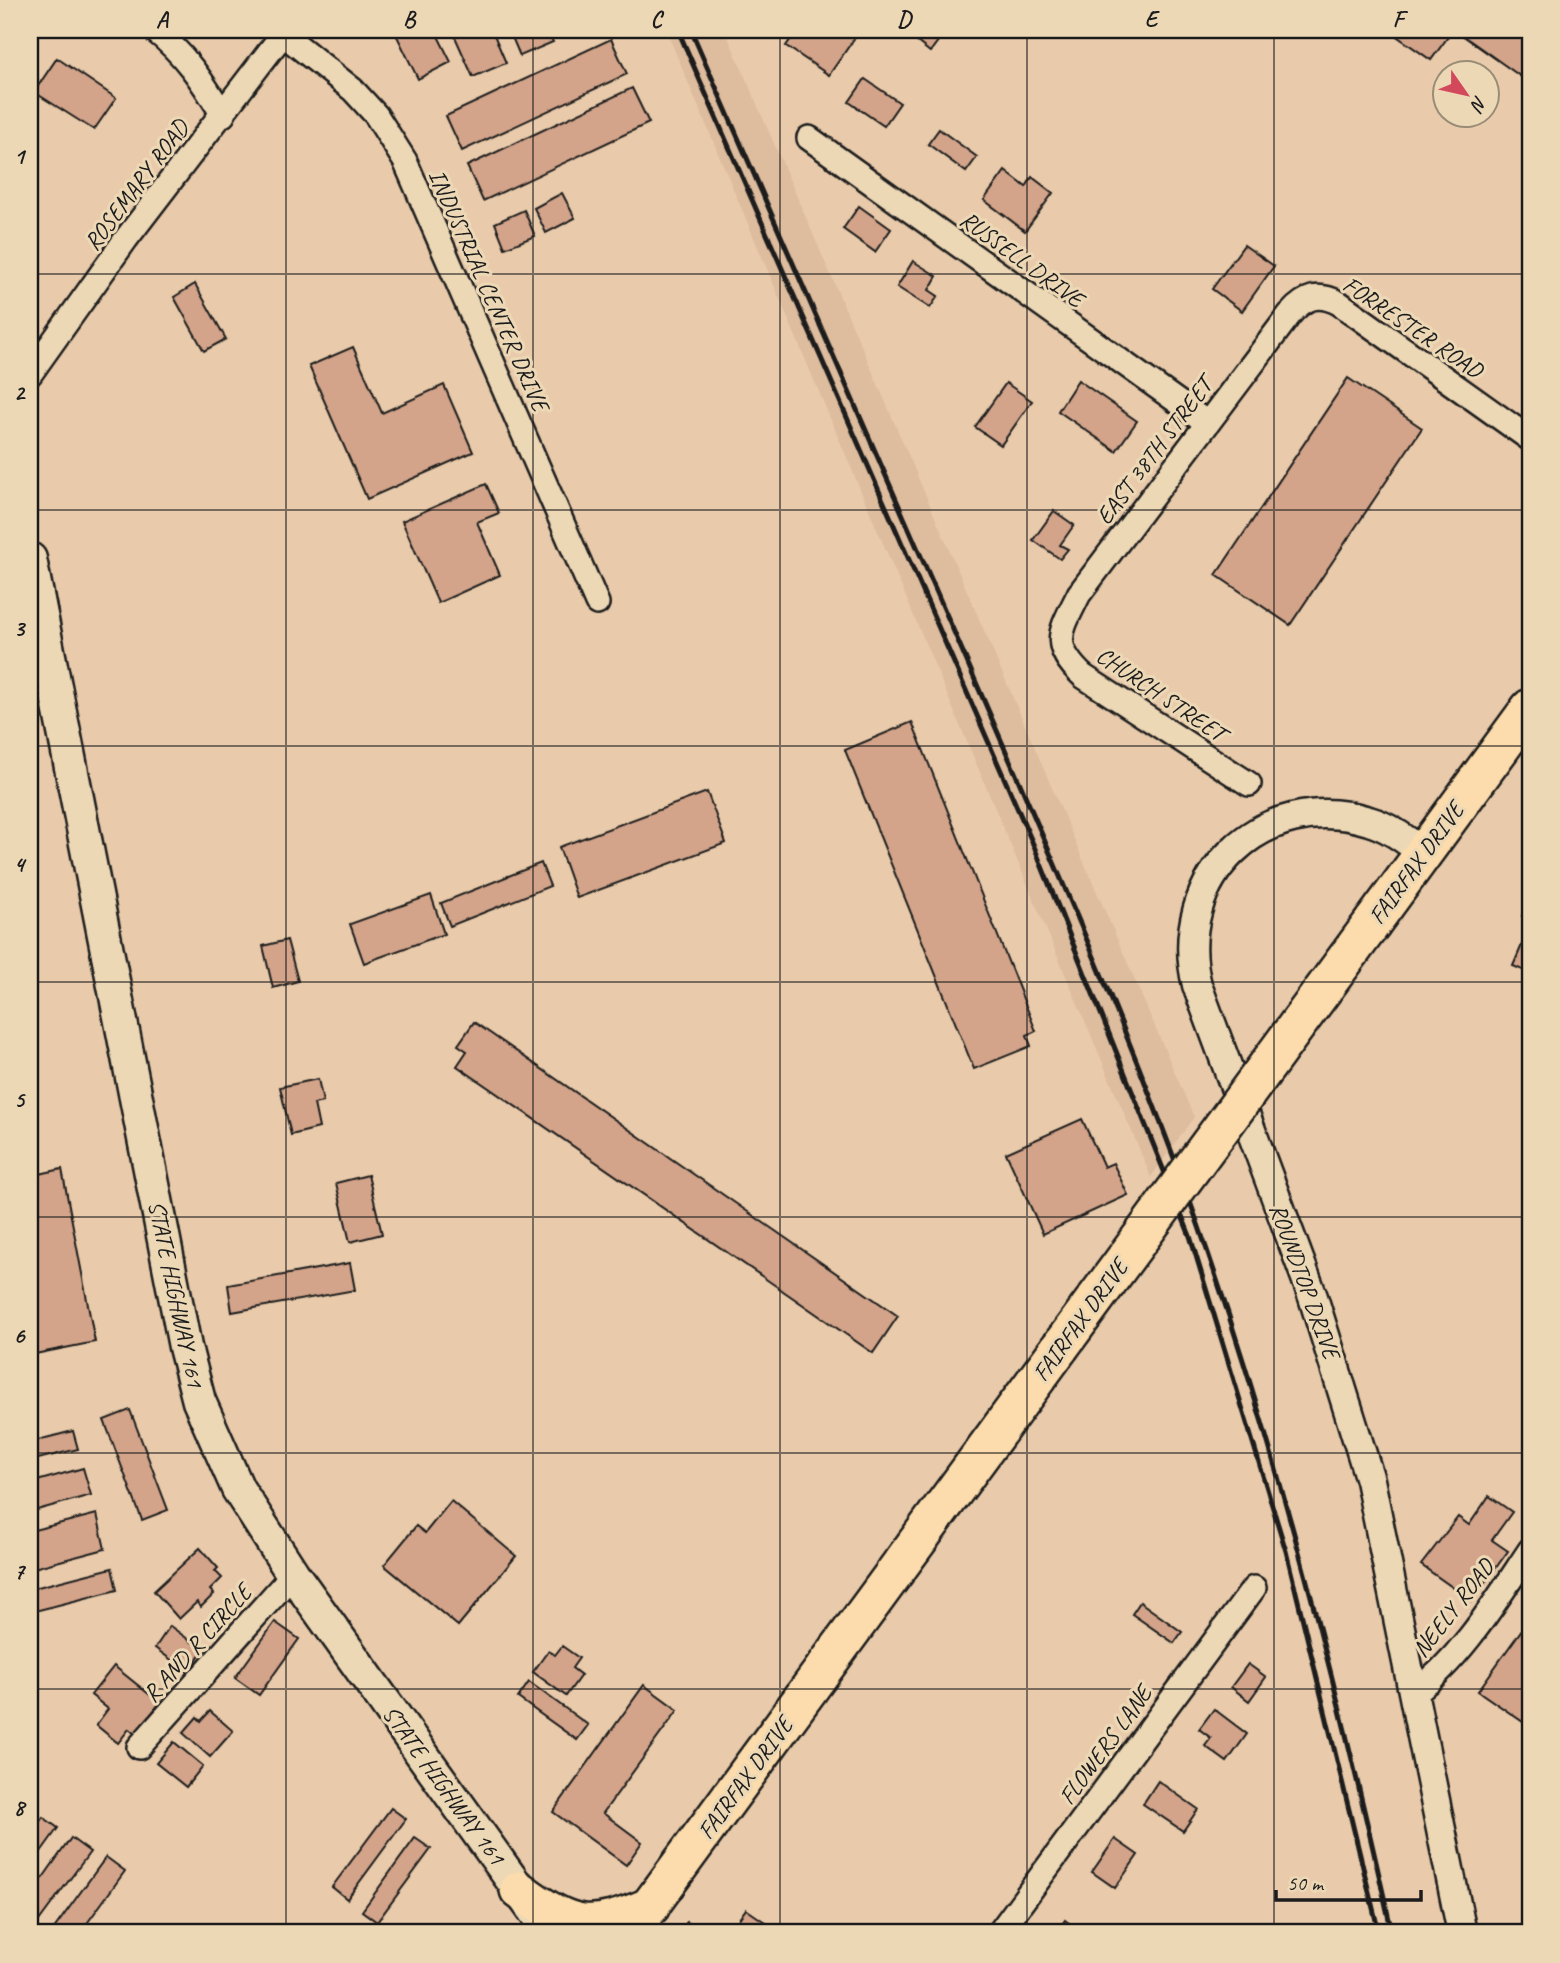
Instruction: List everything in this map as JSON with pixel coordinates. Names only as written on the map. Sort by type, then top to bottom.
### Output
[{"type":"main road","name":"STATE HIGHWAY 161","points":[[30,559],[185,1347],[199,1401],[227,1466],[293,1574],[550,1933]]},
{"type":"main road","name":"FAIRFAX DRIVE","points":[[641,1919],[1530,708]]},
{"type":"main road","points":[[519,1890],[552,1914],[570,1922],[588,1924],[641,1919]]},
{"type":"street","points":[[154,30],[180,52],[198,74],[223,115]]},
{"type":"street","name":"ROSEMARY ROAD","points":[[30,374],[126,239],[285,32]]},
{"type":"street","name":"INDUSTRIAL CENTER DRIVE","points":[[285,32],[361,98],[376,115],[405,161],[597,603]]},
{"type":"street","name":"RUSSELL DRIVE","points":[[809,138],[1206,422]]},
{"type":"street","name":"FORRESTER ROAD","points":[[1299,304],[1318,296],[1339,303],[1530,439]]},
{"type":"street","name":"EAST 38TH STREET","points":[[1061,635],[1079,594],[1206,422],[1299,304]]},
{"type":"street","name":"CHURCH STREET","points":[[1061,635],[1064,655],[1083,676],[1249,784]]},
{"type":"street","name":"ROUNDTOP DRIVE","points":[[1424,853],[1385,826],[1353,817],[1307,816],[1269,825],[1236,847],[1208,883],[1194,922],[1192,954],[1206,1010],[1313,1297],[1370,1480],[1462,1933]]},
{"type":"street","name":"NEELY ROAD","points":[[1413,1694],[1429,1682],[1453,1655],[1530,1550]]},
{"type":"street","name":"R AND R CIRCLE","points":[[139,1747],[293,1574]]},
{"type":"street","name":"FLOWERS LANE","points":[[999,1933],[1254,1588]]},
{"type":"shaded area","points":[[666,30],[725,30],[1194,1117],[1151,1177]]},
{"type":"building","points":[[394,30],[435,30],[451,62],[418,79]]},
{"type":"building","points":[[452,30],[492,30],[506,63],[473,77]]},
{"type":"building","points":[[509,30],[547,30],[553,42],[520,56]]},
{"type":"building","points":[[797,30],[860,30],[829,75],[786,46]]},
{"type":"building","points":[[902,30],[946,30],[930,52]]},
{"type":"building","points":[[1388,30],[1453,30],[1431,60]]},
{"type":"building","points":[[1455,30],[1530,30],[1530,83]]},
{"type":"building","points":[[611,39],[627,74],[462,151],[446,116]]},
{"type":"building","points":[[57,58],[116,98],[94,130],[34,92]]},
{"type":"building","points":[[865,79],[900,103],[884,126],[849,102]]},
{"type":"building","points":[[632,88],[649,123],[483,201],[467,166]]},
{"type":"building","points":[[939,129],[977,157],[966,172],[928,144]]},
{"type":"building","points":[[1005,171],[1026,187],[1032,177],[1053,193],[1025,231],[984,200]]},
{"type":"building","points":[[562,193],[575,218],[546,233],[534,208]]},
{"type":"building","points":[[859,206],[891,229],[875,252],[843,229]]},
{"type":"building","points":[[524,210],[535,236],[505,248],[495,223]]},
{"type":"building","points":[[1244,245],[1274,266],[1242,311],[1212,289]]},
{"type":"building","points":[[913,261],[937,276],[929,290],[938,296],[930,308],[897,287]]},
{"type":"building","points":[[195,284],[226,339],[204,351],[174,297]]},
{"type":"building","points":[[353,347],[382,413],[444,385],[473,452],[367,499],[309,366]]},
{"type":"building","points":[[1348,378],[1422,428],[1290,625],[1216,575]]},
{"type":"building","points":[[1078,380],[1137,421],[1116,451],[1058,411]]},
{"type":"building","points":[[1006,383],[1032,401],[1001,445],[975,427]]},
{"type":"building","points":[[486,484],[499,513],[477,522],[500,575],[438,603],[402,521]]},
{"type":"building","points":[[1054,511],[1074,525],[1060,545],[1068,549],[1060,559],[1033,540]]},
{"type":"building","points":[[912,722],[1036,1031],[1027,1035],[1031,1046],[974,1069],[845,750]]},
{"type":"building","points":[[707,792],[726,843],[577,898],[559,847]]},
{"type":"building","points":[[541,863],[550,886],[450,926],[441,903]]},
{"type":"building","points":[[431,895],[444,934],[364,963],[350,924]]},
{"type":"building","points":[[1528,901],[1530,902],[1530,919],[1522,916]]},
{"type":"building","points":[[1530,926],[1530,973],[1513,966]]},
{"type":"building","points":[[287,940],[298,981],[273,988],[263,946]]},
{"type":"building","points":[[474,1022],[898,1316],[873,1353],[457,1066],[467,1051],[458,1045]]},
{"type":"building","points":[[318,1079],[323,1102],[314,1104],[319,1128],[291,1135],[280,1087]]},
{"type":"building","points":[[1082,1119],[1104,1167],[1113,1163],[1128,1195],[1043,1234],[1006,1153]]},
{"type":"building","points":[[62,1169],[95,1342],[30,1355],[30,1176]]},
{"type":"building","points":[[368,1175],[382,1234],[350,1242],[336,1183]]},
{"type":"building","points":[[350,1263],[355,1290],[232,1312],[228,1285]]},
{"type":"building","points":[[130,1410],[168,1510],[142,1520],[104,1420]]},
{"type":"building","points":[[73,1431],[78,1449],[30,1461],[30,1442]]},
{"type":"building","points":[[83,1468],[91,1495],[30,1512],[30,1483]]},
{"type":"building","points":[[1489,1496],[1512,1512],[1492,1540],[1508,1551],[1472,1601],[1421,1565],[1458,1517],[1469,1525]]},
{"type":"building","points":[[451,1501],[516,1556],[458,1626],[384,1565],[416,1526],[425,1533]]},
{"type":"building","points":[[97,1514],[105,1549],[30,1569],[30,1531]]},
{"type":"building","points":[[200,1548],[218,1568],[215,1571],[222,1578],[210,1590],[214,1594],[201,1607],[197,1602],[179,1619],[154,1591]]},
{"type":"building","points":[[112,1568],[117,1590],[31,1612],[30,1589]]},
{"type":"building","points":[[1140,1602],[1182,1632],[1174,1643],[1132,1614]]},
{"type":"building","points":[[1530,1618],[1530,1718],[1526,1724],[1478,1691]]},
{"type":"building","points":[[275,1622],[299,1639],[259,1695],[235,1678]]},
{"type":"building","points":[[170,1626],[203,1650],[188,1672],[155,1648]]},
{"type":"building","points":[[562,1646],[579,1658],[572,1668],[581,1675],[566,1696],[533,1672],[548,1651],[555,1655]]},
{"type":"building","points":[[1248,1664],[1266,1677],[1249,1701],[1231,1687]]},
{"type":"building","points":[[114,1666],[160,1703],[135,1734],[129,1729],[118,1743],[96,1725],[108,1709],[91,1695]]},
{"type":"building","points":[[529,1682],[588,1725],[577,1740],[518,1698]]},
{"type":"building","points":[[644,1685],[678,1710],[603,1813],[642,1842],[626,1865],[553,1812]]},
{"type":"building","points":[[1214,1709],[1247,1734],[1227,1762],[1205,1746],[1211,1738],[1199,1729]]},
{"type":"building","points":[[210,1711],[233,1731],[210,1757],[183,1733],[197,1717],[201,1721]]},
{"type":"building","points":[[174,1742],[203,1766],[186,1787],[156,1763]]},
{"type":"building","points":[[1158,1781],[1198,1809],[1183,1831],[1143,1804]]},
{"type":"building","points":[[391,1808],[406,1819],[347,1899],[332,1887]]},
{"type":"building","points":[[43,1817],[58,1828],[30,1867],[30,1835]]},
{"type":"building","points":[[71,1838],[90,1852],[30,1933],[30,1896]]},
{"type":"building","points":[[415,1838],[431,1849],[377,1922],[362,1911]]},
{"type":"building","points":[[1115,1839],[1138,1855],[1115,1888],[1092,1872]]},
{"type":"building","points":[[106,1857],[125,1871],[80,1933],[51,1933]]},
{"type":"building","points":[[746,1909],[778,1931],[777,1933],[729,1933]]},
{"type":"building","points":[[1065,1920],[1082,1933],[1056,1933]]},
{"type":"building","points":[[687,1922],[703,1933],[679,1933]]},
{"type":"railway","points":[[678,30],[1033,844],[1190,1236],[1286,1551],[1379,1933]]},
{"type":"railway","points":[[691,30],[1056,868],[1172,1152],[1227,1311],[1281,1487],[1329,1665],[1392,1933]]}]
